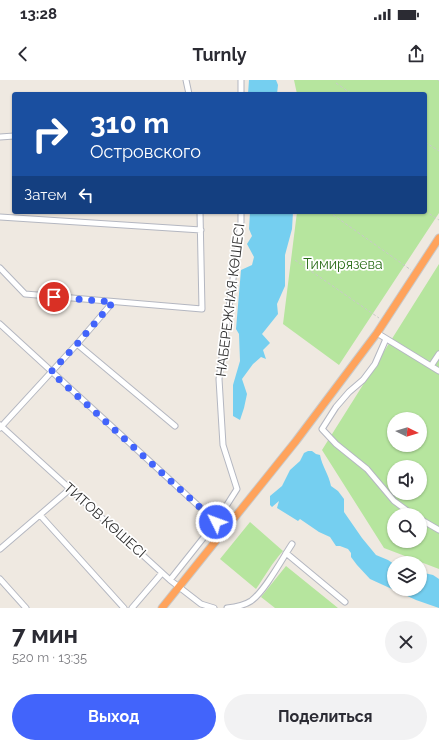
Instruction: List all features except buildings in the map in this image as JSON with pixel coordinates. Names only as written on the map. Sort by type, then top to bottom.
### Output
[{"type":"highway","points":[[162,608],[296,441],[377,333],[439,238]]},
{"type":"street","points":[[186,80],[189,92]]},
{"type":"street","points":[[241,80],[241,92]]},
{"type":"street","points":[[0,137],[12,136]]},
{"type":"street","name":"НАБЕРЕЖНАЯ КӨШЕСІ","points":[[113,302],[202,309],[200,214]]},
{"type":"street","name":"НАБЕРЕЖНАЯ КӨШЕСІ","points":[[170,580],[216,522],[237,489],[223,445],[219,379],[241,214]]},
{"type":"street","points":[[0,217],[201,230]]},
{"type":"street","points":[[0,268],[25,294],[113,302]]},
{"type":"street","points":[[0,427],[77,344],[113,302]]},
{"type":"street","points":[[0,324],[216,522]]},
{"type":"street","points":[[377,333],[439,371]]},
{"type":"street","points":[[386,339],[374,364],[363,380],[348,392],[322,429],[336,444],[366,469],[394,501],[404,508]]},
{"type":"street","points":[[77,344],[175,426]]},
{"type":"street","points":[[431,366],[439,354]]},
{"type":"street","name":"ТИТОВ КӨШЕСІ","points":[[0,427],[170,580],[201,604],[214,608]]},
{"type":"street","points":[[0,549],[70,489]]},
{"type":"street","points":[[40,515],[124,608]]},
{"type":"street","points":[[427,523],[439,530]]},
{"type":"street","points":[[227,608],[239,606],[251,601],[260,594],[292,544]]},
{"type":"street","points":[[286,552],[345,602]]},
{"type":"street","points":[[132,608],[162,573]]},
{"type":"street","points":[[0,579],[26,608]]},
{"type":"path","points":[[336,83],[349,92]]},
{"type":"path","points":[[427,143],[439,151]]},
{"type":"path","points":[[427,212],[439,220]]},
{"type":"path","points":[[332,214],[416,274]]},
{"type":"path","points":[[295,260],[385,321]]},
{"type":"green space","name":"Тимирязева","points":[[294,80],[439,80],[439,213],[339,365],[283,324],[297,214],[427,214],[427,92],[297,92]]},
{"type":"green space","points":[[439,264],[439,569],[427,564],[427,556],[405,556],[384,548],[322,450]]},
{"type":"green space","points":[[250,522],[283,551],[256,589],[220,559]]},
{"type":"green space","points":[[286,566],[338,608],[275,608],[261,597]]},
{"type":"water","points":[[249,80],[276,80],[278,85],[277,92],[248,92]]},
{"type":"water","points":[[250,214],[293,214],[292,229],[285,255],[285,286],[277,304],[278,314],[262,334],[270,343],[263,350],[266,359],[261,357],[253,364],[242,379],[247,394],[240,420],[233,416],[233,385],[240,361],[239,334],[236,329],[241,270],[252,265],[254,257],[247,244],[252,236],[249,229]]},
{"type":"water","points":[[312,451],[320,455],[331,486],[338,491],[344,499],[344,512],[376,555],[387,560],[387,587],[370,579],[351,557],[351,553],[348,549],[336,546],[330,537],[319,532],[300,519],[298,521],[277,508],[279,501],[272,507],[270,505],[270,496],[282,486],[290,470],[300,461],[304,453]]},
{"type":"water","points":[[427,574],[439,579],[439,608],[407,596],[427,596]]},
{"type":"route","points":[[54,297],[113,302],[51,372],[216,522]]}]
